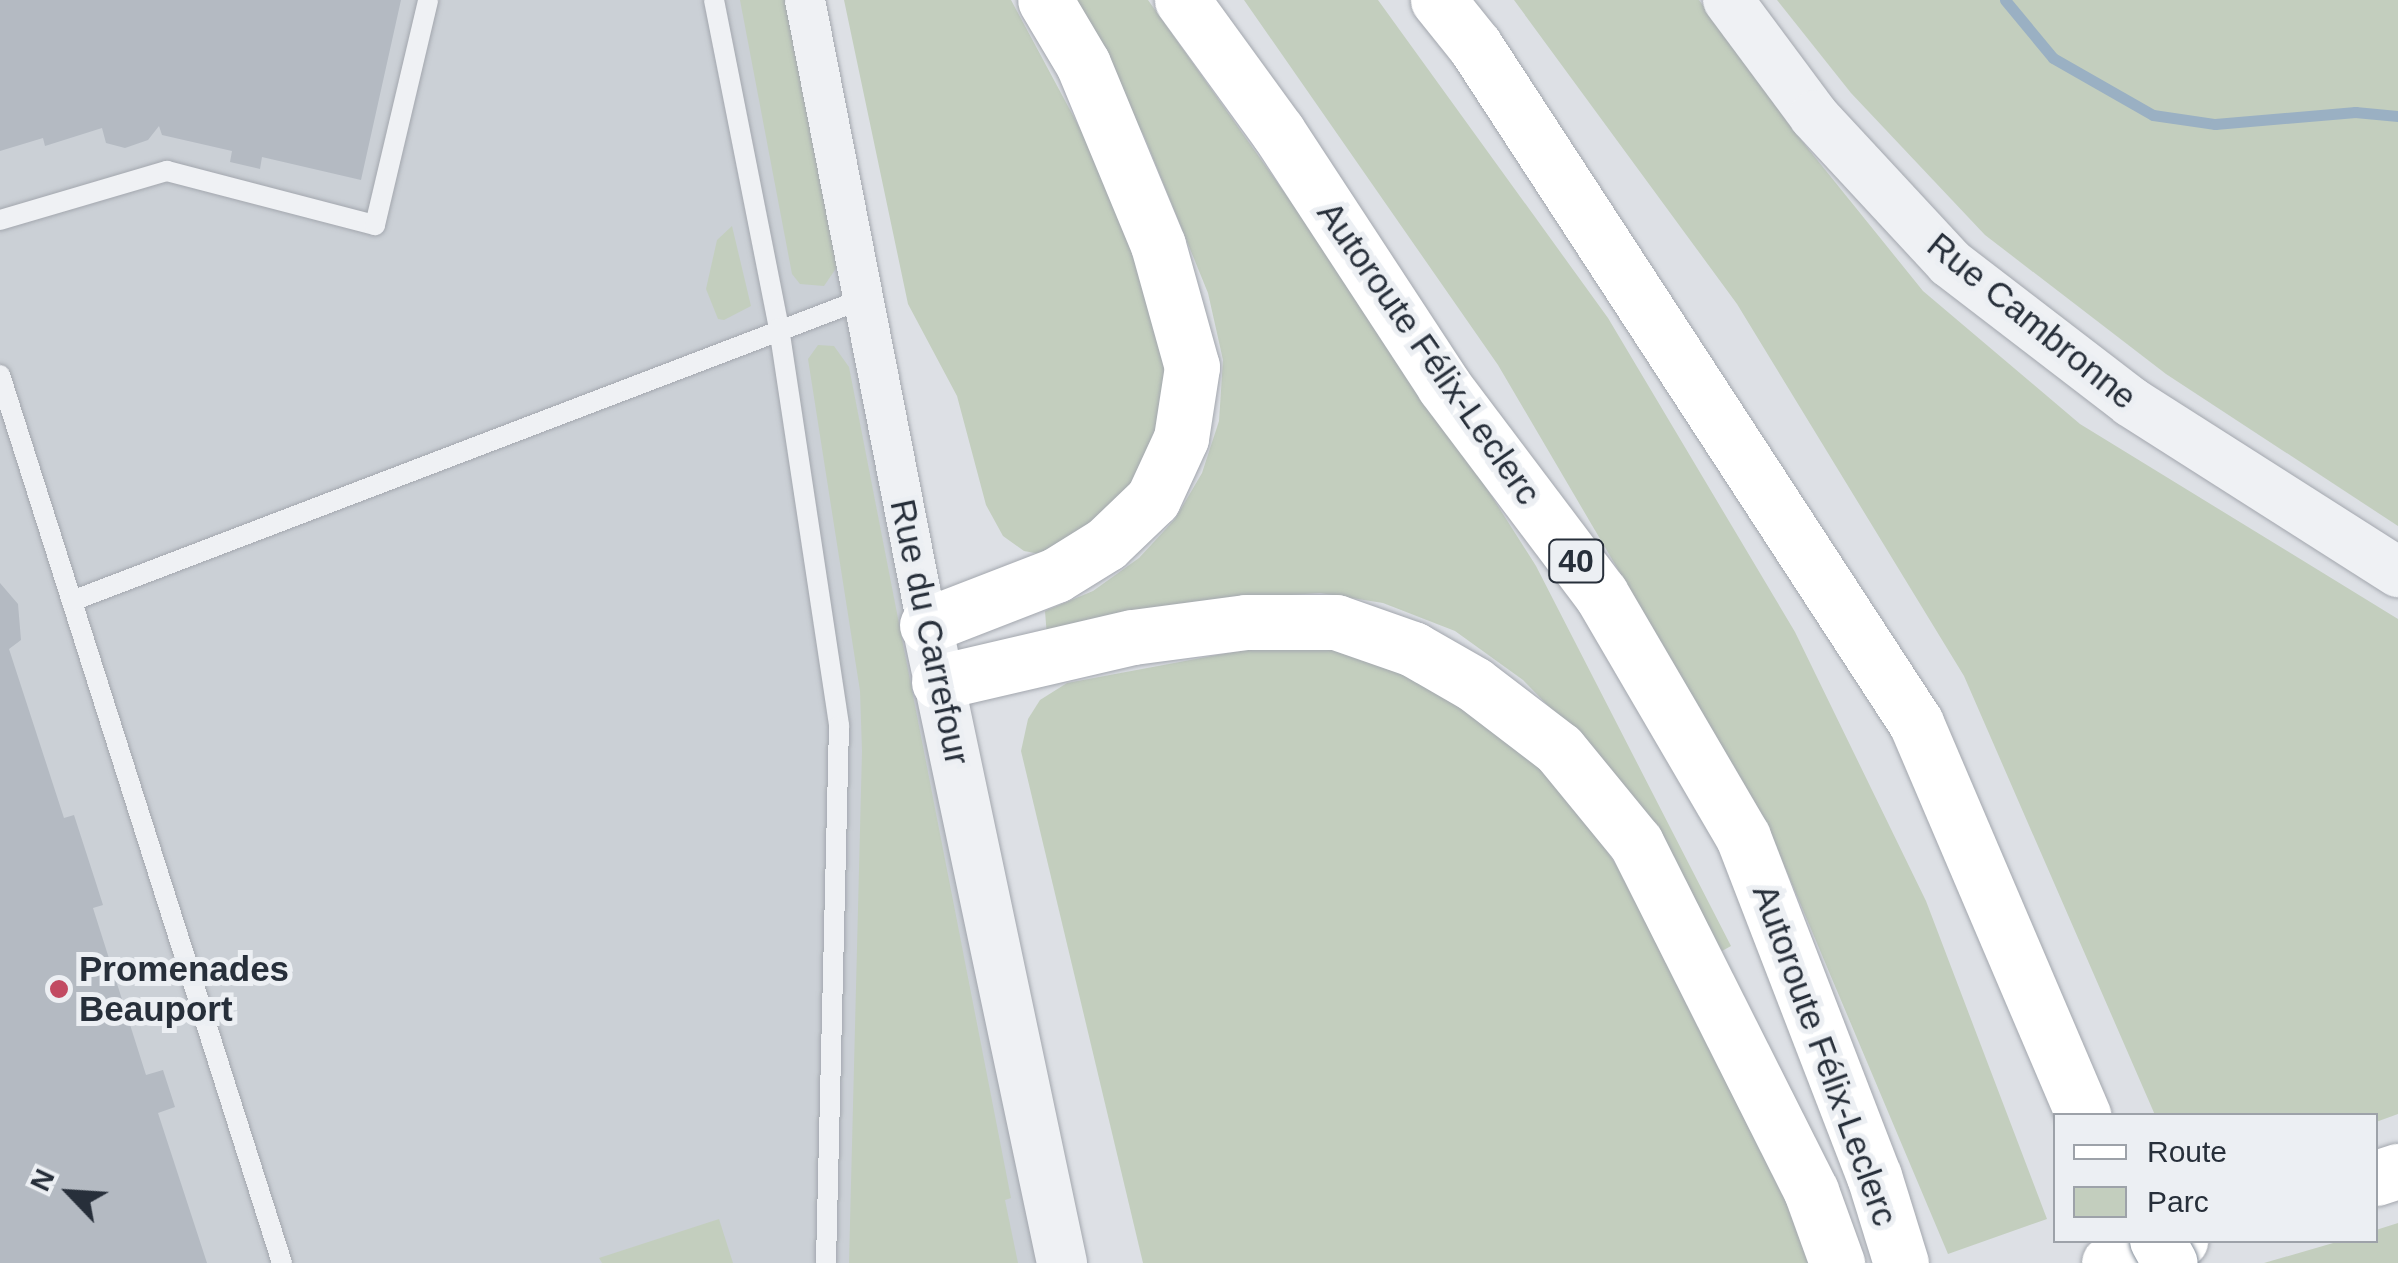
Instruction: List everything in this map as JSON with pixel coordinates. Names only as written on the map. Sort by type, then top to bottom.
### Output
[{"type":"main road","points":[[927,625],[1056,575],[1106,544],[1153,498],[1181,438],[1192,366],[1158,245],[1083,64],[1045,0]]},
{"type":"main road","name":"Autoroute Félix-Leclerc","points":[[1182,0],[1278,132],[1444,386],[1601,594],[1743,836],[1874,1176],[1901,1263]]},
{"type":"main road","points":[[1438,0],[1475,46],[1916,723],[2083,1113]]},
{"type":"main road","points":[[939,682],[1133,637],[1246,622],[1336,622],[1413,648],[1474,684],[1559,749],[1636,843],[1811,1191],[1837,1263]]},
{"type":"main road","points":[[2109,1263],[2171,1243]]},
{"type":"street","name":"Rue du Carrefour","points":[[804,0],[927,625],[1062,1263]]},
{"type":"street","name":"Rue Cambronne","points":[[1728,0],[1814,116],[1950,263],[2131,402],[2398,572]]},
{"type":"lane","points":[[0,220],[166,171],[376,225],[428,0]]},
{"type":"lane","points":[[714,0],[779,328],[839,726],[826,1263]]},
{"type":"lane","points":[[72,601],[863,299]]},
{"type":"lane","points":[[0,375],[282,1263]]},
{"type":"shaded area","points":[[0,0],[805,0],[1062,1263],[0,1263]]},
{"type":"green space","points":[[740,0],[785,0],[839,264],[824,286],[800,284],[792,274]]},
{"type":"green space","points":[[844,0],[1011,0],[1143,246],[1176,391],[1118,509],[1045,555],[1024,551],[1003,536],[986,505],[957,396],[908,304]]},
{"type":"green space","points":[[1065,0],[1148,0],[1423,388],[1536,566],[1731,946],[1722,951],[1673,859],[1598,757],[1523,680],[1455,631],[1383,603],[1320,593],[1250,598],[1047,637],[1045,611],[1093,591],[1139,558],[1175,519],[1202,473],[1219,421],[1223,360],[1208,293],[1144,136]]},
{"type":"green space","points":[[1244,0],[1378,0],[1608,318],[1795,632],[1926,901],[2047,1219],[1948,1254],[1765,820],[1498,365]]},
{"type":"green space","points":[[1514,0],[1699,0],[1793,130],[1923,291],[2080,424],[2398,619],[2398,1114],[2378,1121],[2378,1113],[2154,1113],[1964,676],[1737,304]]},
{"type":"green space","points":[[1777,0],[2398,0],[2398,526],[2166,374],[1985,235],[1851,93]]},
{"type":"green space","points":[[732,226],[751,306],[724,320],[718,319],[706,289],[717,240]]},
{"type":"green space","points":[[818,345],[834,346],[849,367],[1011,1198],[1005,1200],[1018,1263],[849,1263],[862,751],[860,691],[808,359]]},
{"type":"green space","points":[[1332,647],[1396,660],[1528,750],[1580,811],[1688,972],[1815,1263],[1143,1263],[1021,751],[1028,719],[1040,700],[1067,683],[1249,649]]},
{"type":"green space","points":[[719,1219],[733,1263],[602,1263],[599,1258]]},
{"type":"green space","points":[[2398,1223],[2398,1263],[2264,1263],[2333,1243],[2378,1243],[2378,1229]]},
{"type":"building","points":[[0,0],[401,0],[361,180],[262,157],[260,169],[230,162],[232,151],[162,135],[159,126],[148,140],[125,148],[106,143],[102,128],[45,146],[43,138],[0,151]]},
{"type":"building","name":"Promenades Beauport","points":[[0,583],[18,604],[21,640],[9,649],[64,818],[74,815],[96,883],[103,905],[93,908],[146,1075],[163,1070],[175,1107],[158,1113],[207,1263],[0,1263]]},
{"type":"waterway","points":[[2005,0],[2053,58],[2153,115],[2215,124],[2355,112],[2398,116]]},
{"type":"place","name":"Promenades Beauport","points":[[59,989]]}]
